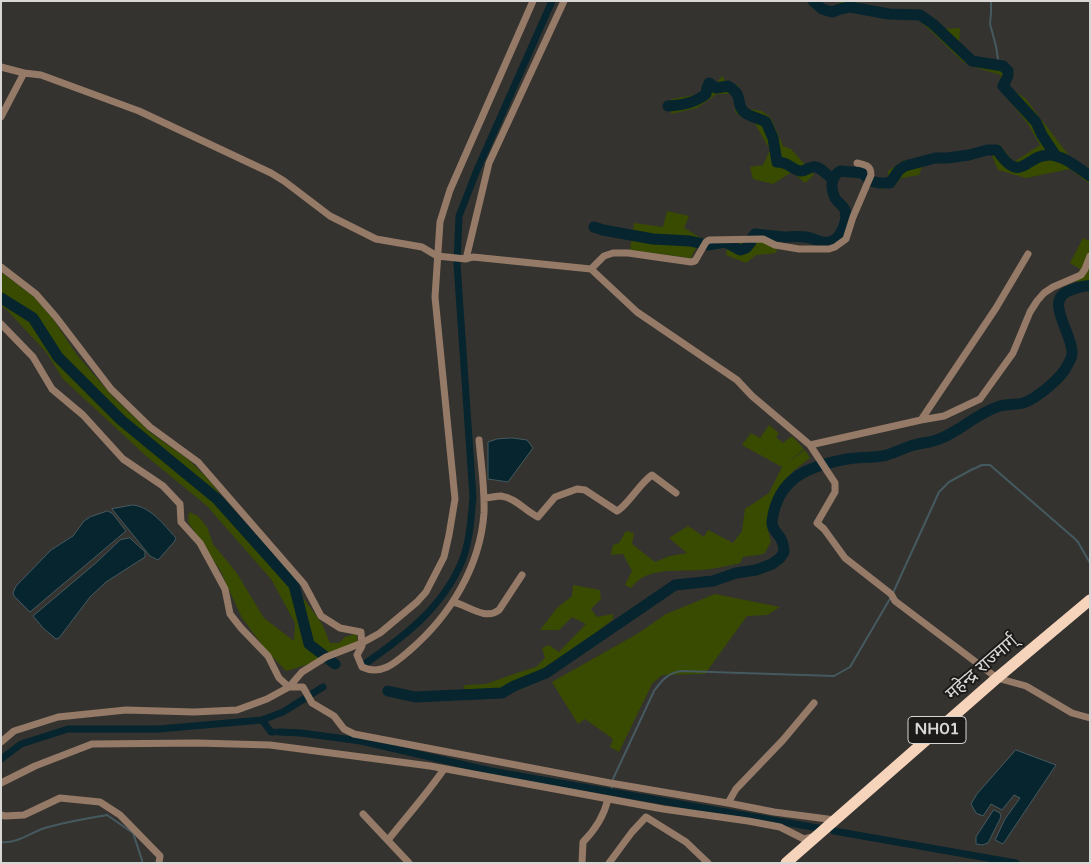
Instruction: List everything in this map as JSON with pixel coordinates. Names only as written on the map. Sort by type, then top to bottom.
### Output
[{"type":"highway","name":"महेन्द्र राज्मार्ग्","points":[[786,863],[997,678],[1090,600]]},
{"type":"street","points":[[1,742],[14,731],[58,717],[126,710],[194,712],[237,710],[267,700],[289,687],[302,672],[326,657],[362,644],[380,633],[426,592],[444,557],[455,499],[436,297],[440,256],[440,222],[450,190],[533,1]]},
{"type":"street","points":[[462,258],[490,163],[564,1]]},
{"type":"street","points":[[1,67],[41,75],[140,111],[284,181],[330,216],[376,238],[422,247],[440,256],[473,257],[591,269],[637,312],[737,380],[752,396],[810,446],[835,484],[836,492],[817,523],[824,529],[845,558],[997,678],[1026,686],[1072,713],[1090,718]]},
{"type":"street","points":[[1,116],[24,73]]},
{"type":"street","points":[[591,269],[604,256],[613,253],[628,253],[691,262],[698,258],[709,240],[731,238],[763,239],[783,247],[800,249],[829,249],[836,247],[846,239],[853,216],[871,176],[871,170],[868,166],[857,163]]},
{"type":"street","points":[[922,420],[996,308],[1028,254]]},
{"type":"street","points":[[810,446],[944,416],[980,399],[1014,353],[1030,312],[1037,301],[1044,292],[1081,275],[1090,256]]},
{"type":"street","points":[[1,267],[36,294],[111,389],[150,427],[198,462],[304,584],[321,616],[340,628],[361,632],[362,644],[357,655],[362,667],[371,671],[387,667],[417,644],[453,602],[469,573],[478,544],[484,514],[479,440]]},
{"type":"street","points":[[1,324],[33,357],[52,389],[83,415],[123,459],[163,486],[180,504],[181,522],[200,543],[209,558],[225,589],[230,614],[268,656],[280,678],[289,687],[303,687],[310,701],[326,713],[334,716],[344,729],[354,734],[610,783],[774,812],[835,820]]},
{"type":"street","points":[[484,498],[498,496],[507,498],[517,502],[538,517],[555,497],[577,489],[585,490],[617,511],[620,510],[635,490],[652,475],[676,493]]},
{"type":"street","points":[[453,602],[484,614],[494,614],[499,610],[522,575]]},
{"type":"street","points":[[728,803],[736,789],[783,740],[814,703]]},
{"type":"street","points":[[1,783],[34,766],[92,744],[197,743],[270,745],[444,769],[663,809],[780,827],[804,839],[815,837]]},
{"type":"street","points":[[388,840],[429,792],[444,769]]},
{"type":"street","points":[[1,815],[24,815],[60,798],[100,802],[120,815],[160,856],[159,863]]},
{"type":"street","points":[[582,863],[583,842],[593,832],[605,812],[608,798]]},
{"type":"street","points":[[364,814],[410,863]]},
{"type":"street","points":[[609,863],[632,832],[646,817],[686,842],[708,863]]},
{"type":"green space","points":[[843,1],[858,1],[860,6],[858,10],[829,14],[835,5]]},
{"type":"green space","points":[[902,9],[925,15],[935,20],[944,29],[960,28],[959,44],[980,60],[1012,68],[1014,76],[1007,83],[1011,89],[1025,98],[1070,157],[1090,169],[1090,184],[1070,169],[1026,178],[998,170],[990,151],[999,144],[1014,162],[1040,145],[1028,124],[999,88],[1001,75],[970,66],[962,61],[916,18],[902,16]]},
{"type":"green space","points":[[722,76],[728,84],[738,85],[745,106],[748,109],[762,111],[771,118],[783,146],[791,149],[814,175],[805,183],[792,172],[773,184],[753,179],[750,167],[763,165],[770,150],[753,120],[740,116],[735,112],[737,100],[732,94],[717,94],[697,108],[671,114],[671,99],[700,93],[712,87]]},
{"type":"green space","points":[[904,160],[924,161],[919,175],[901,178],[894,187],[881,189],[873,185],[874,178],[888,179],[888,171]]},
{"type":"green space","points":[[667,211],[689,216],[684,228],[701,238],[691,258],[630,250],[634,223],[663,227]]},
{"type":"green space","points":[[1083,238],[1090,241],[1090,281],[1078,285],[1076,280],[1080,269],[1070,263]]},
{"type":"green space","points":[[728,241],[762,241],[777,249],[776,253],[756,255],[746,263],[726,255]]},
{"type":"green space","points":[[1,272],[34,297],[53,319],[77,355],[113,397],[151,433],[189,460],[208,479],[307,603],[322,624],[330,643],[339,643],[345,637],[356,634],[358,641],[306,665],[286,671],[266,650],[242,618],[220,570],[188,522],[189,512],[198,516],[207,527],[213,544],[236,572],[264,618],[294,641],[295,623],[271,579],[207,506],[145,455],[63,379],[46,352],[1,306]]},
{"type":"green space","points":[[769,425],[779,433],[776,437],[783,443],[792,436],[804,449],[787,463],[805,450],[810,458],[793,471],[775,496],[767,526],[771,542],[764,554],[743,557],[740,563],[716,568],[654,573],[645,576],[631,588],[625,585],[632,571],[623,554],[611,555],[613,545],[619,543],[626,531],[634,533],[632,544],[655,562],[670,556],[687,553],[669,538],[688,526],[704,537],[708,530],[733,543],[742,531],[745,509],[769,493],[782,467],[742,445],[751,433],[760,438]]},
{"type":"green space","points":[[573,585],[600,590],[601,599],[591,609],[597,617],[613,614],[613,619],[542,677],[522,689],[468,693],[463,687],[466,685],[486,684],[536,667],[545,658],[542,648],[549,645],[559,652],[586,624],[572,617],[559,630],[540,630],[557,608],[572,596]]},
{"type":"green space","points":[[715,594],[780,607],[767,615],[747,616],[705,674],[662,675],[652,684],[619,752],[610,747],[613,739],[585,719],[578,724],[552,682],[637,634],[666,614]]},
{"type":"water","points":[[512,438],[527,440],[533,448],[508,482],[488,479],[488,442]]},
{"type":"water","points":[[133,505],[146,509],[162,522],[176,538],[158,560],[150,556],[112,509]]},
{"type":"water","points":[[108,511],[113,514],[126,531],[30,612],[14,596],[13,593],[16,586],[51,550],[73,536],[84,521]]},
{"type":"water","points":[[130,538],[145,552],[145,557],[106,582],[90,597],[59,638],[56,639],[33,616],[120,540]]},
{"type":"water","points":[[1016,750],[1056,765],[1003,844],[995,840],[1005,819],[1020,798],[1014,795],[1002,810],[991,804],[983,816],[976,813],[971,804],[977,794]]},
{"type":"water","points":[[994,810],[1000,813],[1001,817],[988,843],[976,844],[976,837]]},
{"type":"waterway","points":[[366,663],[409,631],[434,606],[454,577],[467,546],[473,497],[457,264],[459,216],[477,170],[552,1]]},
{"type":"waterway","points":[[813,1],[822,9],[832,12],[850,7],[889,14],[920,15],[933,24],[972,61],[1003,66],[1008,71],[1008,76],[1003,86],[1036,122],[1056,156]]},
{"type":"waterway","points":[[991,1],[990,24],[999,66]]},
{"type":"waterway","points":[[668,106],[697,100],[706,94],[709,83],[716,88],[728,86],[736,93],[741,109],[744,112],[766,122],[773,138],[777,162],[785,163],[800,171],[816,167],[830,177],[834,177]]},
{"type":"waterway","points":[[752,238],[755,234],[803,237],[820,242],[833,241],[837,238],[843,229],[846,214],[832,190],[833,180],[840,171],[862,173],[871,181],[890,183],[899,170],[905,166],[935,158],[947,158],[987,150],[997,150],[1005,161],[1012,166],[1023,166],[1041,156],[1049,155],[1060,157],[1070,162],[1090,176]]},
{"type":"waterway","points":[[594,227],[653,239],[690,241],[708,245],[725,242],[740,250],[746,248],[751,242]]},
{"type":"waterway","points":[[388,691],[415,697],[502,693],[546,673],[675,585],[713,581],[772,564],[784,552],[781,538],[773,527],[772,521],[775,506],[788,484],[808,470],[820,465],[847,459],[882,456],[936,440],[950,434],[990,410],[1003,405],[1023,403],[1035,397],[1061,375],[1072,356],[1071,345],[1059,309],[1059,301],[1063,294],[1071,290],[1090,286]]},
{"type":"waterway","points":[[1,298],[33,318],[58,357],[121,420],[217,499],[294,585],[309,644],[335,664]]},
{"type":"waterway","points":[[893,593],[939,492],[949,482],[982,465],[990,465],[1074,538],[1090,563]]},
{"type":"waterway","points":[[613,779],[654,691],[669,675],[681,671],[834,676],[850,667],[891,597]]},
{"type":"waterway","points":[[1,759],[21,744],[68,729],[159,729],[262,720],[283,712],[323,687]]},
{"type":"waterway","points":[[262,720],[271,732],[274,732]]},
{"type":"waterway","points":[[279,732],[361,741],[491,771],[818,828]]},
{"type":"waterway","points":[[611,791],[612,787]]},
{"type":"waterway","points":[[1,842],[17,840],[58,824],[107,815],[133,833],[142,863]]},
{"type":"waterway","points":[[834,831],[1016,863]]}]
